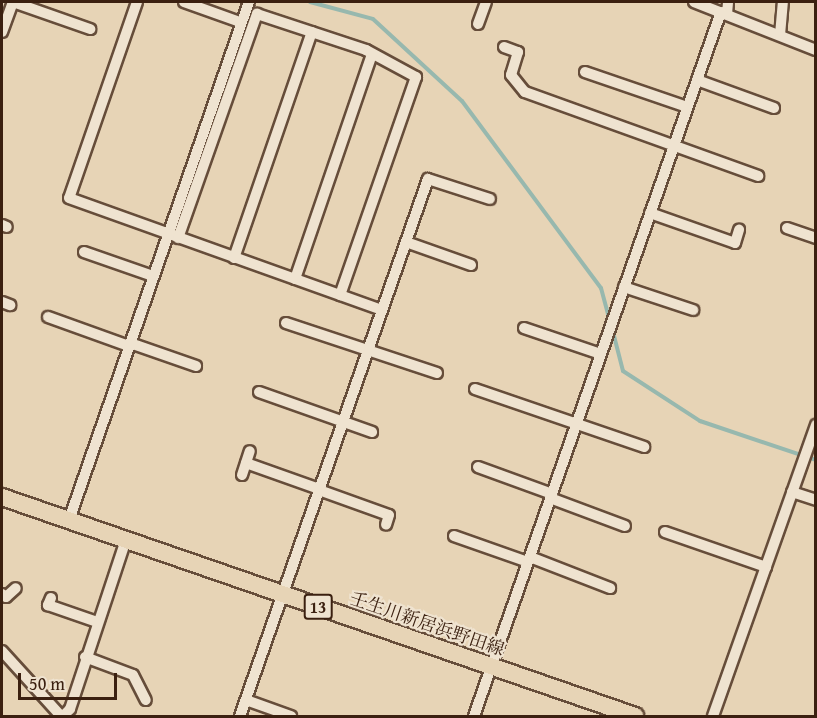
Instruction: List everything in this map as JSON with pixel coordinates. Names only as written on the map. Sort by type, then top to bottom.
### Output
[{"type":"main road","name":"壬生川新居浜野田線","points":[[2,497],[635,717]]},
{"type":"street","points":[[2,32],[5,14],[13,2],[90,29]]},
{"type":"street","points":[[137,2],[69,198],[382,310]]},
{"type":"street","points":[[184,2],[240,22]]},
{"type":"street","points":[[173,236],[183,190],[240,22],[249,2]]},
{"type":"street","points":[[478,24],[486,2]]},
{"type":"street","points":[[694,2],[816,50]]},
{"type":"street","points":[[474,717],[687,107],[728,2]]},
{"type":"street","points":[[780,35],[783,2]]},
{"type":"street","points":[[69,520],[153,276],[194,194],[257,14],[372,54],[416,77],[340,295]]},
{"type":"street","points":[[234,258],[312,32]]},
{"type":"street","points":[[504,47],[518,52],[511,75],[525,92],[758,176]]},
{"type":"street","points":[[231,48],[243,52]]},
{"type":"street","points":[[295,279],[372,54]]},
{"type":"street","points":[[585,72],[687,107]]},
{"type":"street","points":[[697,80],[774,108]]},
{"type":"street","points":[[202,135],[213,140]]},
{"type":"street","points":[[191,167],[202,171]]},
{"type":"street","points":[[240,717],[428,178],[490,199]]},
{"type":"street","points":[[183,190],[194,194]]},
{"type":"street","points":[[650,213],[735,243],[740,230]]},
{"type":"street","points":[[787,228],[816,238]]},
{"type":"street","points":[[406,242],[471,265]]},
{"type":"street","points":[[84,252],[153,276]]},
{"type":"street","points":[[624,287],[693,310]]},
{"type":"street","points":[[48,317],[196,366]]},
{"type":"street","points":[[286,323],[437,374]]},
{"type":"street","points":[[524,328],[601,354]]},
{"type":"street","points":[[475,389],[644,447]]},
{"type":"street","points":[[260,392],[372,432]]},
{"type":"street","points":[[713,717],[816,425]]},
{"type":"street","points":[[242,475],[250,451]]},
{"type":"street","points":[[246,463],[389,515],[386,525]]},
{"type":"street","points":[[477,467],[625,526]]},
{"type":"street","points":[[792,492],[816,500]]},
{"type":"street","points":[[665,532],[766,567]]},
{"type":"street","points":[[454,536],[610,588]]},
{"type":"street","points":[[2,651],[67,714],[126,540]]},
{"type":"street","points":[[2,594],[6,597],[16,588]]},
{"type":"street","points":[[51,598],[48,605],[97,622]]},
{"type":"street","points":[[85,657],[133,675],[146,700]]},
{"type":"street","points":[[246,700],[291,717]]},
{"type":"waterway","points":[[310,2],[373,19],[462,101],[601,288],[610,322]]},
{"type":"waterway","points":[[613,332],[623,371],[700,421],[816,460]]}]
